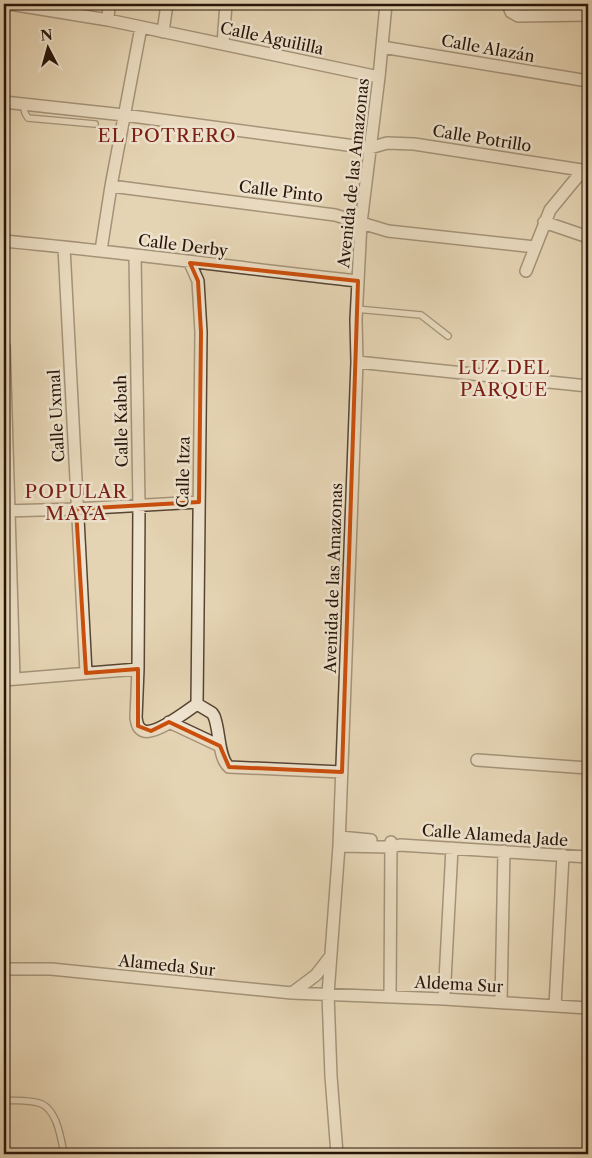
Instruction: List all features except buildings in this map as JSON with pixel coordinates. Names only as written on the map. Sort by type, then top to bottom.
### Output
[{"type":"street","name":"Calle Aguililla","points":[[10,4],[52,7],[379,77]]},
{"type":"street","points":[[108,20],[109,4]]},
{"type":"street","points":[[164,32],[167,4]]},
{"type":"street","points":[[222,44],[226,4]]},
{"type":"street","name":"Avenida de las Amazonas","points":[[337,1154],[331,1076],[328,994],[342,772],[357,362],[356,309],[361,223],[386,4]]},
{"type":"street","points":[[508,4],[511,12],[518,16],[586,12]]},
{"type":"street","points":[[101,250],[141,27]]},
{"type":"street","name":"Calle Alazán","points":[[382,47],[588,81]]},
{"type":"street","name":"Calle Potrillo","points":[[4,102],[124,115],[370,148],[387,143],[414,144],[586,170]]},
{"type":"street","points":[[526,270],[550,210],[586,170]]},
{"type":"street","name":"Calle Pinto","points":[[111,186],[335,215],[388,231],[535,247]]},
{"type":"street","points":[[544,222],[588,237]]},
{"type":"street","name":"Calle Derby","points":[[4,241],[101,250],[190,263],[358,281]]},
{"type":"street","name":"Calle Uxmal","points":[[64,247],[76,509],[86,673]]},
{"type":"street","name":"Calle Kabah","points":[[135,255],[139,505],[136,707],[138,726],[145,731],[151,731],[169,722]]},
{"type":"street","name":"Calle Itza","points":[[190,263],[198,281],[201,332],[197,704]]},
{"type":"street","points":[[4,346],[9,680],[138,669]]},
{"type":"street","points":[[357,362],[588,386]]},
{"type":"street","points":[[7,511],[199,502]]},
{"type":"street","points":[[169,722],[197,704],[212,713],[220,746],[226,765],[229,767],[342,772]]},
{"type":"street","points":[[169,722],[220,746]]},
{"type":"street","points":[[477,760],[588,768]]},
{"type":"street","name":"Calle Alameda Jade","points":[[339,841],[588,857]]},
{"type":"street","points":[[390,997],[394,845]]},
{"type":"street","points":[[444,999],[452,848]]},
{"type":"street","points":[[501,1002],[504,851]]},
{"type":"street","points":[[555,1006],[563,855]]},
{"type":"street","points":[[292,993],[316,975],[330,957]]},
{"type":"street","name":"Alameda Sur","points":[[4,969],[51,969],[292,993],[328,994]]},
{"type":"street","name":"Aldema Sur","points":[[328,994],[588,1008]]},
{"type":"lane","points":[[23,104],[28,118],[95,124]]},
{"type":"lane","points":[[356,309],[421,315],[448,336]]},
{"type":"lane","points":[[4,1100],[41,1104],[51,1111],[64,1154]]},
{"type":"highlighted area","points":[[190,263],[358,281],[342,772],[229,767],[220,746],[169,722],[151,731],[138,726],[138,669],[86,673],[76,509],[199,502],[201,332],[198,281]]},
{"type":"district","name":"EL POTRERO","points":[[167,135]]},
{"type":"district","name":"LUZ DEL PARQUE","points":[[504,378]]},
{"type":"district","name":"POPULAR MAYA","points":[[76,502]]}]
